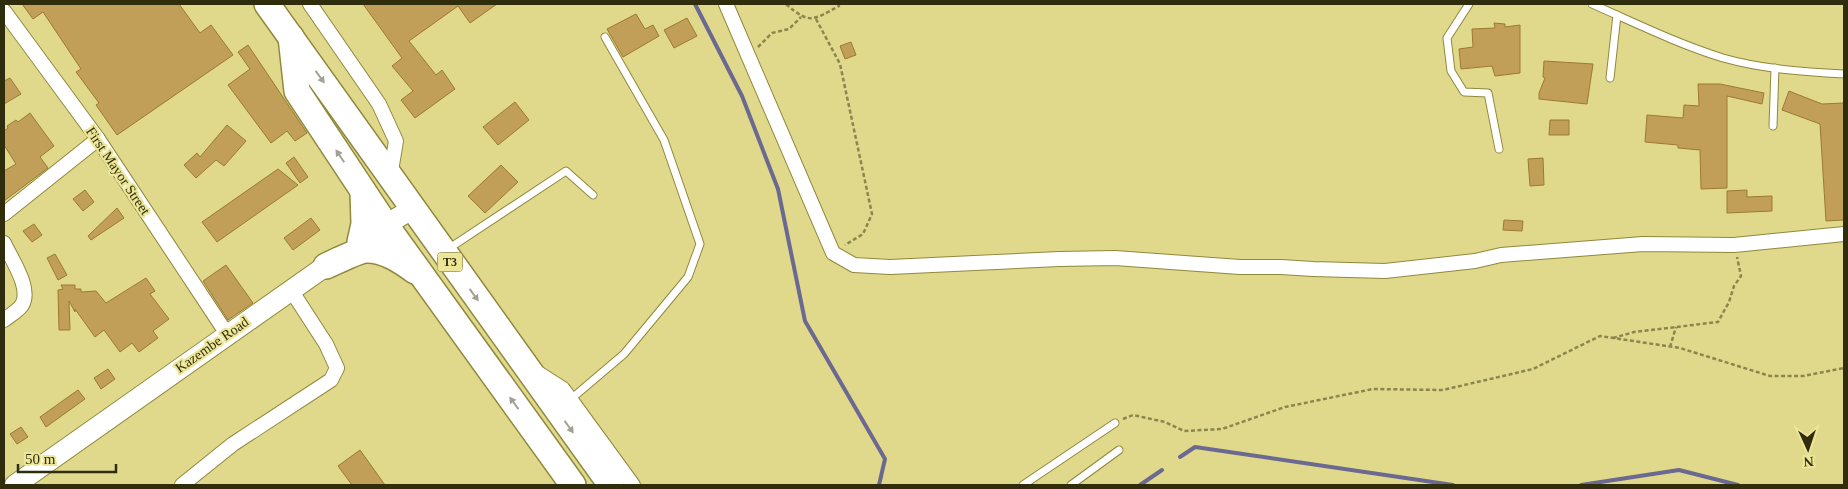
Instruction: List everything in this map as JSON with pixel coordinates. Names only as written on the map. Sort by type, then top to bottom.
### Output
[{"type":"highway","name":"T3","points":[[267,4],[610,485]]},
{"type":"highway","name":"T3","points":[[291,37],[297,91],[385,224],[573,485]]},
{"type":"highway","points":[[360,242],[364,224],[363,191]]},
{"type":"highway","points":[[326,266],[365,250],[396,258],[423,277]]},
{"type":"main road","name":"Kazembe Road","points":[[15,485],[385,224],[412,209]]},
{"type":"street","points":[[310,4],[379,104],[393,133],[396,141],[390,177]]},
{"type":"street","points":[[726,4],[750,55],[833,253],[854,265],[890,267],[1059,258],[1116,258],[1240,266],[1386,271],[1476,261],[1501,256],[1644,244],[1734,245],[1844,234]]},
{"type":"street","name":"First Mayor Street","points":[[4,11],[98,139],[227,334]]},
{"type":"street","points":[[4,214],[98,139]]},
{"type":"street","points":[[4,243],[25,288],[22,305],[4,320]]},
{"type":"street","points":[[182,485],[233,444],[331,380],[337,368],[326,344],[291,290]]},
{"type":"street","points":[[523,363],[563,389],[633,485]]},
{"type":"lane","points":[[1469,4],[1447,38],[1451,71],[1464,92],[1488,93],[1499,149]]},
{"type":"lane","points":[[1592,4],[1656,33],[1724,58],[1791,71],[1844,74]]},
{"type":"lane","points":[[1610,78],[1618,15]]},
{"type":"lane","points":[[571,399],[624,354],[688,277],[700,244],[664,140],[605,37]]},
{"type":"lane","points":[[1773,126],[1775,68]]},
{"type":"lane","points":[[444,252],[566,171],[593,194]]},
{"type":"lane","points":[[1023,485],[1115,423]]},
{"type":"lane","points":[[1071,485],[1118,450]]},
{"type":"path","points":[[786,4],[801,17],[816,19],[839,6],[838,4]]},
{"type":"path","points":[[750,55],[772,33],[789,29],[801,17]]},
{"type":"path","points":[[816,19],[840,64],[872,214],[863,234],[833,253]]},
{"type":"path","points":[[1612,338],[1634,332],[1718,322],[1729,302],[1734,286],[1741,276],[1734,245]]},
{"type":"path","points":[[1670,347],[1676,326]]},
{"type":"path","points":[[1115,423],[1133,415],[1165,422],[1184,431],[1222,429],[1285,407],[1373,389],[1444,390],[1533,369],[1600,336],[1680,348],[1770,376],[1803,376],[1844,368]]},
{"type":"building","points":[[22,4],[179,4],[200,33],[211,25],[233,55],[117,135],[96,105],[99,103],[76,72],[81,69],[43,12],[33,19]]},
{"type":"building","points":[[363,4],[497,4],[470,23],[458,6],[409,41],[436,75],[442,70],[455,89],[415,118],[401,100],[413,91],[392,66],[402,58]]},
{"type":"building","points":[[636,14],[645,29],[653,25],[659,36],[623,57],[607,29]]},
{"type":"building","points":[[687,18],[697,36],[674,48],[664,30]]},
{"type":"building","points":[[1494,23],[1505,24],[1505,27],[1520,25],[1520,73],[1495,76],[1492,66],[1461,69],[1459,49],[1473,47],[1472,29],[1495,28]]},
{"type":"building","points":[[851,42],[856,55],[845,59],[840,46]]},
{"type":"building","points":[[248,45],[307,133],[295,141],[287,131],[271,143],[228,85],[250,69],[238,52]]},
{"type":"building","points":[[1544,61],[1593,64],[1587,104],[1539,99],[1539,93],[1545,78],[1543,77]]},
{"type":"building","points":[[10,78],[21,94],[4,104],[4,81]]},
{"type":"building","points":[[1698,84],[1720,84],[1764,93],[1762,104],[1727,96],[1727,188],[1701,189],[1700,150],[1678,148],[1678,145],[1645,142],[1647,115],[1683,118],[1684,105],[1699,106]]},
{"type":"building","points":[[1789,91],[1822,104],[1844,103],[1844,220],[1826,221],[1820,124],[1782,110]]},
{"type":"building","points":[[515,102],[529,120],[498,145],[483,127]]},
{"type":"building","points":[[30,113],[54,146],[40,157],[48,168],[4,201],[4,171],[16,164],[4,145],[4,131],[8,128],[7,126],[16,120],[18,122]]},
{"type":"building","points":[[1550,120],[1569,120],[1569,135],[1549,135]]},
{"type":"building","points":[[227,125],[246,141],[224,166],[216,160],[196,178],[184,165],[197,153],[200,157]]},
{"type":"building","points":[[294,157],[308,177],[300,183],[286,163]]},
{"type":"building","points":[[1543,158],[1544,185],[1530,186],[1528,159]]},
{"type":"building","points":[[501,165],[518,182],[485,213],[468,196]]},
{"type":"building","points":[[278,169],[298,185],[217,242],[202,222]]},
{"type":"building","points":[[85,190],[94,202],[83,211],[73,199]]},
{"type":"building","points":[[1747,190],[1747,197],[1772,196],[1772,211],[1727,213],[1727,191]]},
{"type":"building","points":[[117,208],[124,218],[91,240],[88,236]]},
{"type":"building","points":[[311,218],[320,230],[293,250],[284,238]]},
{"type":"building","points":[[1504,220],[1523,221],[1522,231],[1503,230]]},
{"type":"building","points":[[34,224],[42,235],[32,242],[23,231]]},
{"type":"building","points":[[55,254],[67,275],[58,280],[47,258]]},
{"type":"building","points":[[226,265],[253,303],[228,320],[203,281]]},
{"type":"building","points":[[146,278],[155,291],[150,294],[169,319],[153,331],[158,338],[139,352],[132,343],[120,352],[104,330],[95,337],[75,309],[75,312],[69,301],[70,330],[59,330],[58,290],[63,289],[61,285],[75,285],[75,289],[81,289],[81,292],[96,291],[106,303]]},
{"type":"building","points":[[108,369],[115,379],[101,389],[94,378]]},
{"type":"building","points":[[78,390],[85,399],[46,427],[40,417]]},
{"type":"building","points":[[21,427],[28,437],[17,444],[10,434]]},
{"type":"building","points":[[360,450],[385,485],[352,485],[338,466]]},
{"type":"waterway","points":[[695,4],[742,96],[778,189],[805,321],[885,459],[879,485]]},
{"type":"waterway","points":[[1180,457],[1195,447],[1453,485]]},
{"type":"waterway","points":[[1140,485],[1162,470]]},
{"type":"waterway","points":[[1581,485],[1679,470],[1738,485]]}]
